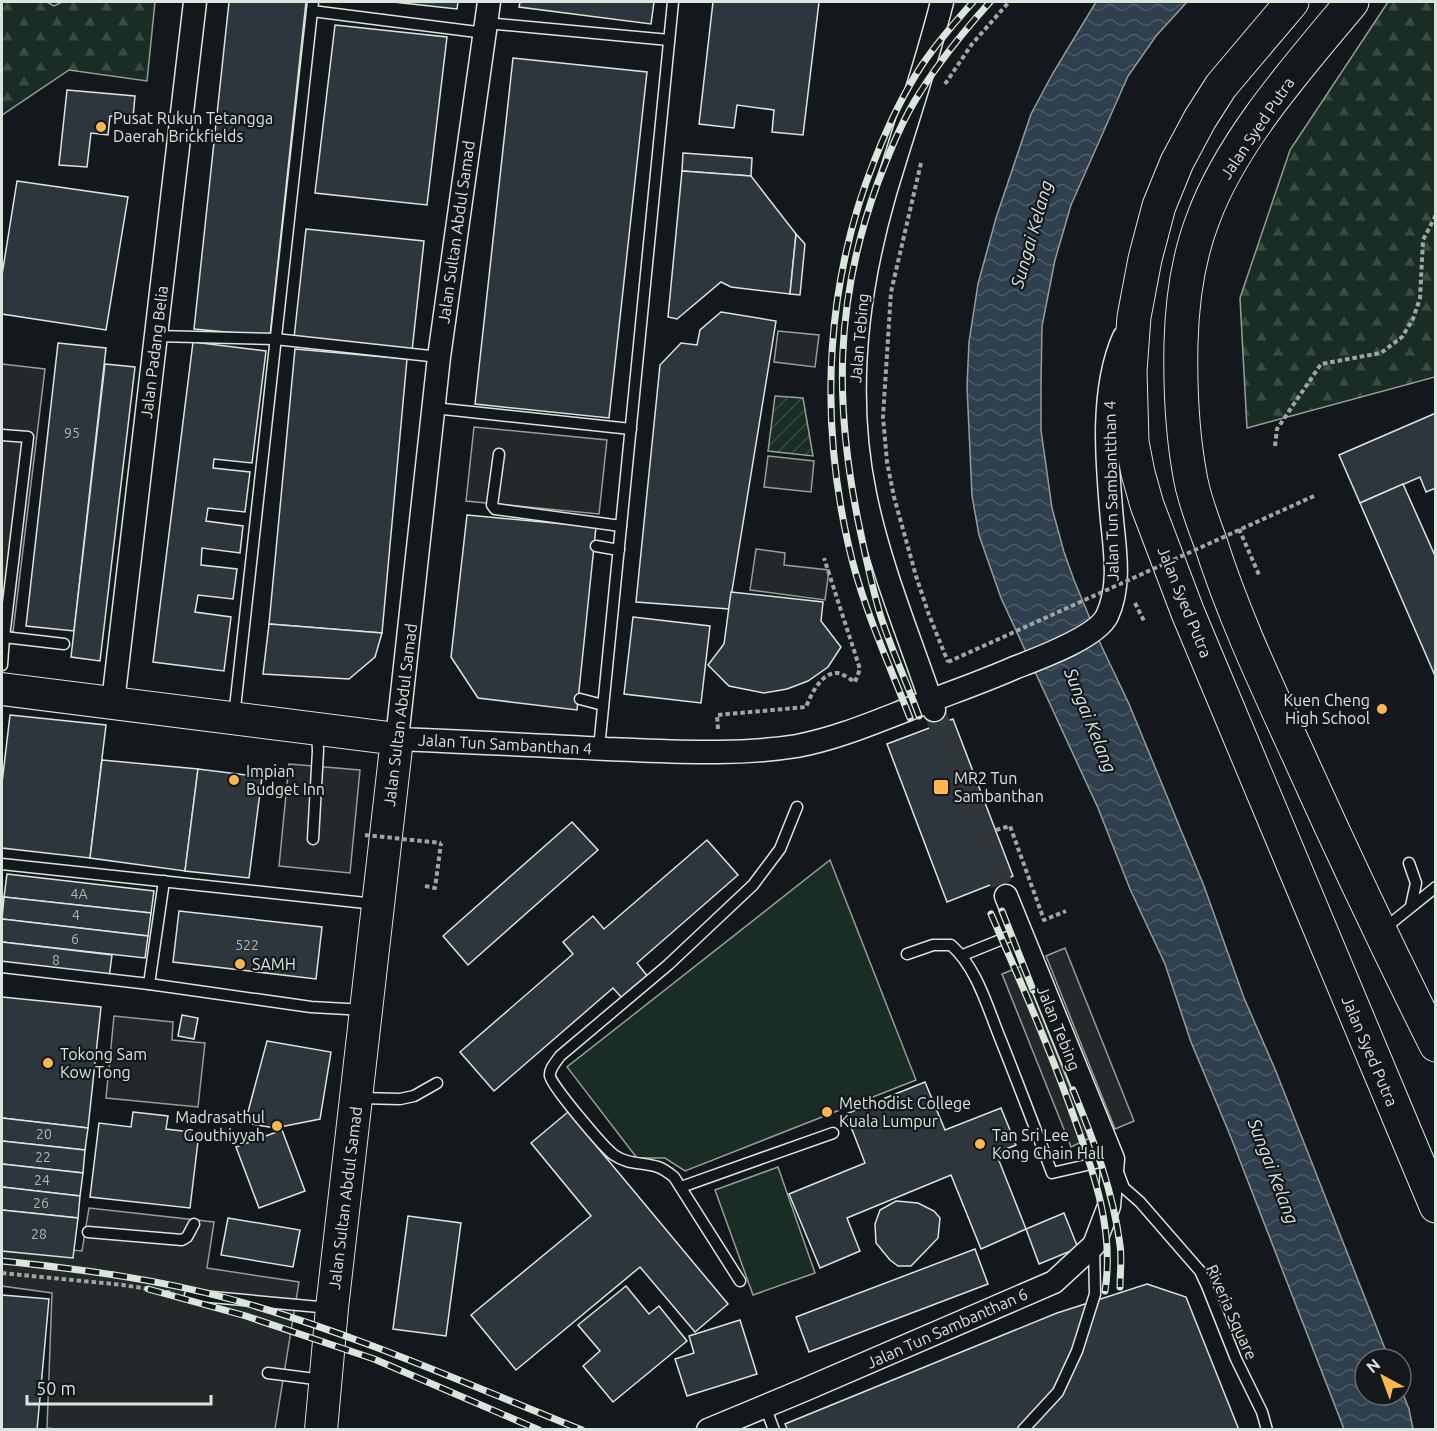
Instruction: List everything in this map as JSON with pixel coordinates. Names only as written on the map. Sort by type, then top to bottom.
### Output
[{"type":"main road","name":"Jalan Syed Putra","points":[[1292,2],[1221,86],[1177,162],[1159,206],[1144,259],[1134,317],[1130,371],[1132,442],[1147,505],[1188,613],[1436,1206]]},
{"type":"main road","name":"Jalan Syed Putra","points":[[1352,2],[1303,62],[1233,157],[1203,219],[1194,246],[1182,320],[1180,369],[1182,413],[1192,484],[1224,586],[1380,933],[1436,1045]]},
{"type":"main road","name":"Jalan Tun Sambanthan 4","points":[[2,689],[397,739]]},
{"type":"main road","name":"Jalan Sultan Abdul Samad","points":[[321,1430],[332,1308],[397,739]]},
{"type":"street","name":"Jalan Padang Belia","points":[[113,702],[195,2]]},
{"type":"street","name":"Jalan Tebing","points":[[932,705],[903,625],[873,529],[865,493],[858,438],[854,369],[858,324],[876,230],[942,2]]},
{"type":"street","name":"Jalan Sultan Abdul Samad","points":[[397,739],[439,357],[487,19]]},
{"type":"street","name":"Jalan Tun Sambantthan 4","points":[[932,705],[1057,650],[1090,633],[1106,618],[1117,568],[1107,430],[1108,398],[1115,357],[1134,317]]},
{"type":"street","name":"Jalan Tun Sambanthan 4","points":[[397,739],[599,748],[717,751],[775,749],[822,740],[932,705]]},
{"type":"street","name":"Jalan Tebing","points":[[1006,896],[1113,1159]]},
{"type":"street","name":"Jalan Tun Sambanthan 6","points":[[708,1430],[1054,1282],[1094,1245],[1109,1206],[1113,1159]]},
{"type":"lane","points":[[599,748],[673,2]]},
{"type":"lane","points":[[234,718],[312,6],[487,19],[669,40]]},
{"type":"lane","points":[[156,336],[275,339],[439,357]]},
{"type":"lane","points":[[434,408],[631,429]]},
{"type":"lane","points":[[2,435],[27,437],[5,593],[2,665]]},
{"type":"lane","points":[[499,454],[492,505],[495,509],[621,526]]},
{"type":"lane","points":[[596,546],[619,550]]},
{"type":"lane","points":[[3,635],[64,644]]},
{"type":"lane","points":[[581,695],[603,702]]},
{"type":"lane","points":[[313,839],[317,729]]},
{"type":"lane","points":[[740,1281],[674,1177],[657,1166],[628,1162],[613,1155],[557,1089],[549,1075],[560,1056],[668,965],[753,885],[780,849],[797,807]]},
{"type":"lane","points":[[1409,863],[1416,883],[1411,906]]},
{"type":"lane","points":[[2,864],[378,904]]},
{"type":"lane","points":[[149,984],[164,881]]},
{"type":"lane","points":[[1380,933],[1436,887]]},
{"type":"lane","points":[[963,955],[1020,932]]},
{"type":"lane","points":[[907,954],[933,945],[951,945],[963,955],[976,980],[1052,1173],[1113,1159]]},
{"type":"lane","points":[[2,968],[149,984],[311,1007],[366,1010]]},
{"type":"lane","points":[[357,1098],[400,1100],[414,1096],[437,1083]]},
{"type":"lane","points":[[681,1187],[833,1133]]},
{"type":"lane","name":"Riveria Square","points":[[1113,1159],[1124,1188],[1140,1202],[1200,1271],[1236,1359],[1262,1412],[1267,1430]]},
{"type":"lane","points":[[88,1232],[182,1240],[187,1237],[194,1224]]},
{"type":"lane","points":[[1023,1430],[1058,1392],[1077,1351],[1095,1294],[1094,1245]]},
{"type":"lane","points":[[190,1295],[332,1308]]},
{"type":"lane","points":[[268,1373],[326,1380]]},
{"type":"lane","points":[[765,1406],[774,1430]]},
{"type":"path","points":[[942,92],[972,44],[1009,2]]},
{"type":"path","points":[[924,153],[891,292],[883,417],[887,462],[894,497],[928,615],[948,662],[1314,496]]},
{"type":"path","points":[[1275,446],[1277,429],[1321,364],[1382,353],[1402,337],[1413,319],[1420,298],[1423,240],[1436,215]]},
{"type":"path","points":[[1239,529],[1260,577]]},
{"type":"path","points":[[718,730],[717,715],[806,707],[817,684],[833,674],[840,673],[855,682],[861,669],[824,558]]},
{"type":"path","points":[[996,830],[1010,825],[1044,920],[1066,911]]},
{"type":"path","points":[[365,835],[441,843],[435,888],[425,886]]},
{"type":"path","points":[[2,1273],[123,1285],[190,1295]]},
{"type":"green space","points":[[2,2],[47,2],[54,6],[62,2],[155,2],[147,81],[69,70],[2,115]]},
{"type":"green space","points":[[1388,2],[1435,2],[1435,377],[1247,428],[1240,298],[1290,150]]},
{"type":"green space","points":[[775,396],[803,398],[813,456],[768,451]]},
{"type":"green space","points":[[830,860],[916,1080],[685,1171],[665,1158],[637,1158],[567,1067]]},
{"type":"green space","points":[[778,1167],[815,1273],[753,1295],[715,1190]]},
{"type":"shaded area","points":[[778,331],[819,335],[815,367],[774,362]]},
{"type":"shaded area","points":[[2,364],[45,369],[13,632],[2,631]]},
{"type":"shaded area","points":[[474,427],[607,440],[599,514],[466,501]]},
{"type":"shaded area","points":[[768,456],[814,461],[811,492],[764,487]]},
{"type":"shaded area","points":[[756,549],[785,553],[784,565],[829,570],[825,600],[750,590]]},
{"type":"shaded area","points":[[289,764],[360,770],[350,873],[279,866]]},
{"type":"shaded area","points":[[1065,948],[1134,1121],[1115,1129],[1046,956]]},
{"type":"shaded area","points":[[1022,966],[1090,1138],[1071,1147],[1002,974]]},
{"type":"shaded area","points":[[114,1016],[173,1022],[172,1040],[205,1043],[198,1107],[106,1098]]},
{"type":"shaded area","points":[[89,1208],[214,1222],[207,1268],[299,1282],[275,1429],[64,1430],[47,1428],[52,1293],[2,1286],[2,1243],[82,1251]]},
{"type":"water","name":"Sungai Kelang","points":[[1096,2],[1187,2],[1156,36],[1128,76],[1071,205],[1055,260],[1042,326],[1041,384],[1041,430],[1052,508],[1074,580],[1129,704],[1204,886],[1244,998],[1275,1069],[1384,1347],[1353,1347],[1353,1407],[1408,1407],[1413,1429],[1344,1429],[1230,1135],[1191,1042],[1165,964],[1130,889],[1098,808],[1001,598],[979,535],[972,496],[967,386],[969,342],[978,284],[996,218],[1031,114]]},
{"type":"building","points":[[229,2],[306,2],[270,336],[194,329]]},
{"type":"building","points":[[393,2],[458,2],[457,9]]},
{"type":"building","points":[[520,2],[654,2],[651,24],[519,7]]},
{"type":"building","points":[[713,2],[819,2],[803,135],[772,132],[774,110],[737,105],[734,128],[699,124]]},
{"type":"building","points":[[335,25],[447,37],[427,205],[315,193]]},
{"type":"building","points":[[513,58],[647,72],[609,418],[475,404]]},
{"type":"building","points":[[67,90],[135,96],[133,118],[110,116],[108,135],[91,133],[87,167],[59,165]]},
{"type":"building","points":[[683,153],[752,158],[751,176],[682,171]]},
{"type":"building","points":[[682,171],[751,176],[796,234],[790,294],[731,287],[721,282],[677,319],[668,317]]},
{"type":"building","points":[[17,181],[128,197],[106,330],[2,314],[2,275]]},
{"type":"building","points":[[306,229],[424,241],[412,351],[294,338]]},
{"type":"building","points":[[796,234],[805,244],[800,295],[790,294]]},
{"type":"building","points":[[721,312],[776,321],[729,609],[636,602],[660,365],[681,343],[697,345],[700,330]]},
{"type":"building","points":[[193,342],[266,351],[252,463],[214,459],[213,468],[250,472],[245,512],[208,508],[206,521],[243,526],[240,553],[202,548],[201,565],[237,569],[233,599],[198,595],[195,612],[231,617],[224,671],[153,662]]},
{"type":"building","points":[[58,343],[106,348],[74,631],[26,626]]},
{"type":"building","points":[[295,349],[407,359],[382,633],[269,624]]},
{"type":"building","points":[[105,364],[135,367],[100,661],[71,657]]},
{"type":"building","points":[[1436,413],[1436,488],[1426,492],[1420,477],[1360,503],[1339,455]]},
{"type":"building","points":[[1403,484],[1436,558],[1436,678],[1360,503]]},
{"type":"building","points":[[467,515],[596,527],[577,710],[478,698],[451,657]]},
{"type":"building","points":[[731,592],[823,602],[821,621],[841,647],[828,667],[808,681],[787,689],[764,693],[729,686],[708,665],[724,644]]},
{"type":"building","points":[[633,617],[710,626],[701,703],[624,694]]},
{"type":"building","points":[[269,624],[382,633],[375,657],[349,679],[263,674]]},
{"type":"building","points":[[10,715],[106,725],[90,858],[2,848],[2,783]]},
{"type":"building","name":"MR2 Tun Sambanthan","points":[[953,719],[1013,876],[947,902],[887,744]]},
{"type":"building","points":[[102,760],[198,769],[185,871],[90,858]]},
{"type":"building","points":[[198,769],[262,777],[249,878],[185,871]]},
{"type":"building","points":[[572,822],[598,850],[468,965],[443,936]]},
{"type":"building","points":[[707,840],[738,875],[637,963],[648,977],[623,999],[613,988],[494,1091],[460,1052],[573,954],[563,942],[593,916],[604,929]]},
{"type":"building","points":[[7,874],[154,891],[151,913],[4,897]]},
{"type":"building","points":[[4,897],[151,913],[148,936],[2,919]]},
{"type":"building","points":[[179,911],[322,927],[316,979],[173,962]]},
{"type":"building","points":[[2,919],[148,936],[145,958],[2,942]]},
{"type":"building","points":[[2,942],[112,955],[109,978],[2,965]]},
{"type":"building","name":"Tokong Sam Kow Tong","points":[[2,997],[101,1007],[88,1128],[2,1118]]},
{"type":"building","points":[[182,1015],[198,1018],[194,1039],[178,1036]]},
{"type":"building","points":[[267,1041],[331,1052],[320,1119],[275,1128],[245,1123]]},
{"type":"building","points":[[925,1082],[945,1130],[1001,1108],[1016,1145],[996,1153],[1026,1229],[981,1249],[951,1175],[847,1218],[860,1251],[820,1268],[789,1194],[865,1163],[846,1114]]},
{"type":"building","points":[[133,1112],[168,1116],[166,1129],[199,1133],[190,1208],[90,1197],[99,1123],[131,1127]]},
{"type":"building","points":[[568,1112],[728,1304],[695,1332],[640,1267],[516,1370],[471,1315],[591,1216],[531,1143]]},
{"type":"building","points":[[2,1118],[88,1128],[85,1150],[2,1141]]},
{"type":"building","points":[[282,1130],[305,1191],[259,1208],[236,1147]]},
{"type":"building","points":[[2,1141],[85,1150],[83,1173],[2,1164]]},
{"type":"building","points":[[2,1164],[83,1173],[80,1196],[2,1187]]},
{"type":"building","points":[[2,1187],[80,1196],[78,1218],[2,1210]]},
{"type":"building","points":[[896,1201],[918,1203],[934,1211],[940,1218],[938,1238],[911,1266],[898,1266],[876,1243],[875,1224],[880,1210]]},
{"type":"building","points":[[2,1210],[78,1218],[73,1258],[2,1251]]},
{"type":"building","points":[[1064,1213],[1078,1248],[1039,1264],[1026,1229]]},
{"type":"building","points":[[408,1216],[461,1223],[446,1336],[393,1329]]},
{"type":"building","points":[[228,1218],[300,1230],[293,1267],[221,1255]]},
{"type":"building","points":[[975,1249],[988,1284],[809,1352],[796,1317]]},
{"type":"building","points":[[1147,1284],[1186,1297],[1239,1430],[788,1430],[785,1424],[1057,1313]]},
{"type":"building","points":[[626,1286],[649,1314],[659,1306],[687,1341],[613,1402],[583,1366],[600,1351],[578,1325]]},
{"type":"building","points":[[2,1295],[49,1299],[37,1430],[2,1430]]},
{"type":"building","points":[[740,1320],[757,1374],[687,1396],[675,1359],[694,1353],[689,1336]]},
{"type":"tunnel","points":[[934,710],[1006,896]]},
{"type":"railway","points":[[910,718],[868,610],[848,543],[833,446],[832,348],[837,300],[846,252],[859,205],[880,147],[902,99],[922,65],[973,2]]},
{"type":"railway","points":[[919,716],[880,614],[860,530],[846,440],[843,397],[846,312],[864,226],[878,182],[897,135],[914,101],[937,68],[990,2]]},
{"type":"railway","points":[[1002,911],[1033,990]]},
{"type":"railway","points":[[991,914],[1052,1059],[1094,1176],[1107,1244],[1105,1291]]},
{"type":"railway","points":[[1073,1090],[1095,1147],[1113,1205],[1121,1250],[1120,1287]]},
{"type":"railway","points":[[2,1261],[118,1276],[177,1286],[234,1300],[366,1344],[582,1430]]},
{"type":"railway","points":[[148,1289],[246,1316],[374,1359],[539,1430]]},
{"type":"place","name":"Pusat Rukun Tetangga Daerah Brickfields","points":[[101,127]]},
{"type":"place","name":"Kuen Cheng High School","points":[[1382,709]]},
{"type":"place","name":"Impian Budget Inn","points":[[234,780]]},
{"type":"place","name":"MR2 Tun Sambanthan","points":[[941,787]]},
{"type":"place","name":"SAMH","points":[[240,964]]},
{"type":"place","name":"Tokong Sam Kow Tong","points":[[48,1063]]},
{"type":"place","name":"Methodist College Kuala Lumpur","points":[[827,1112]]},
{"type":"place","name":"Madrasathul Gouthiyyah","points":[[277,1126]]},
{"type":"place","name":"Tan Sri Lee Kong Chain Hall","points":[[980,1144]]}]
